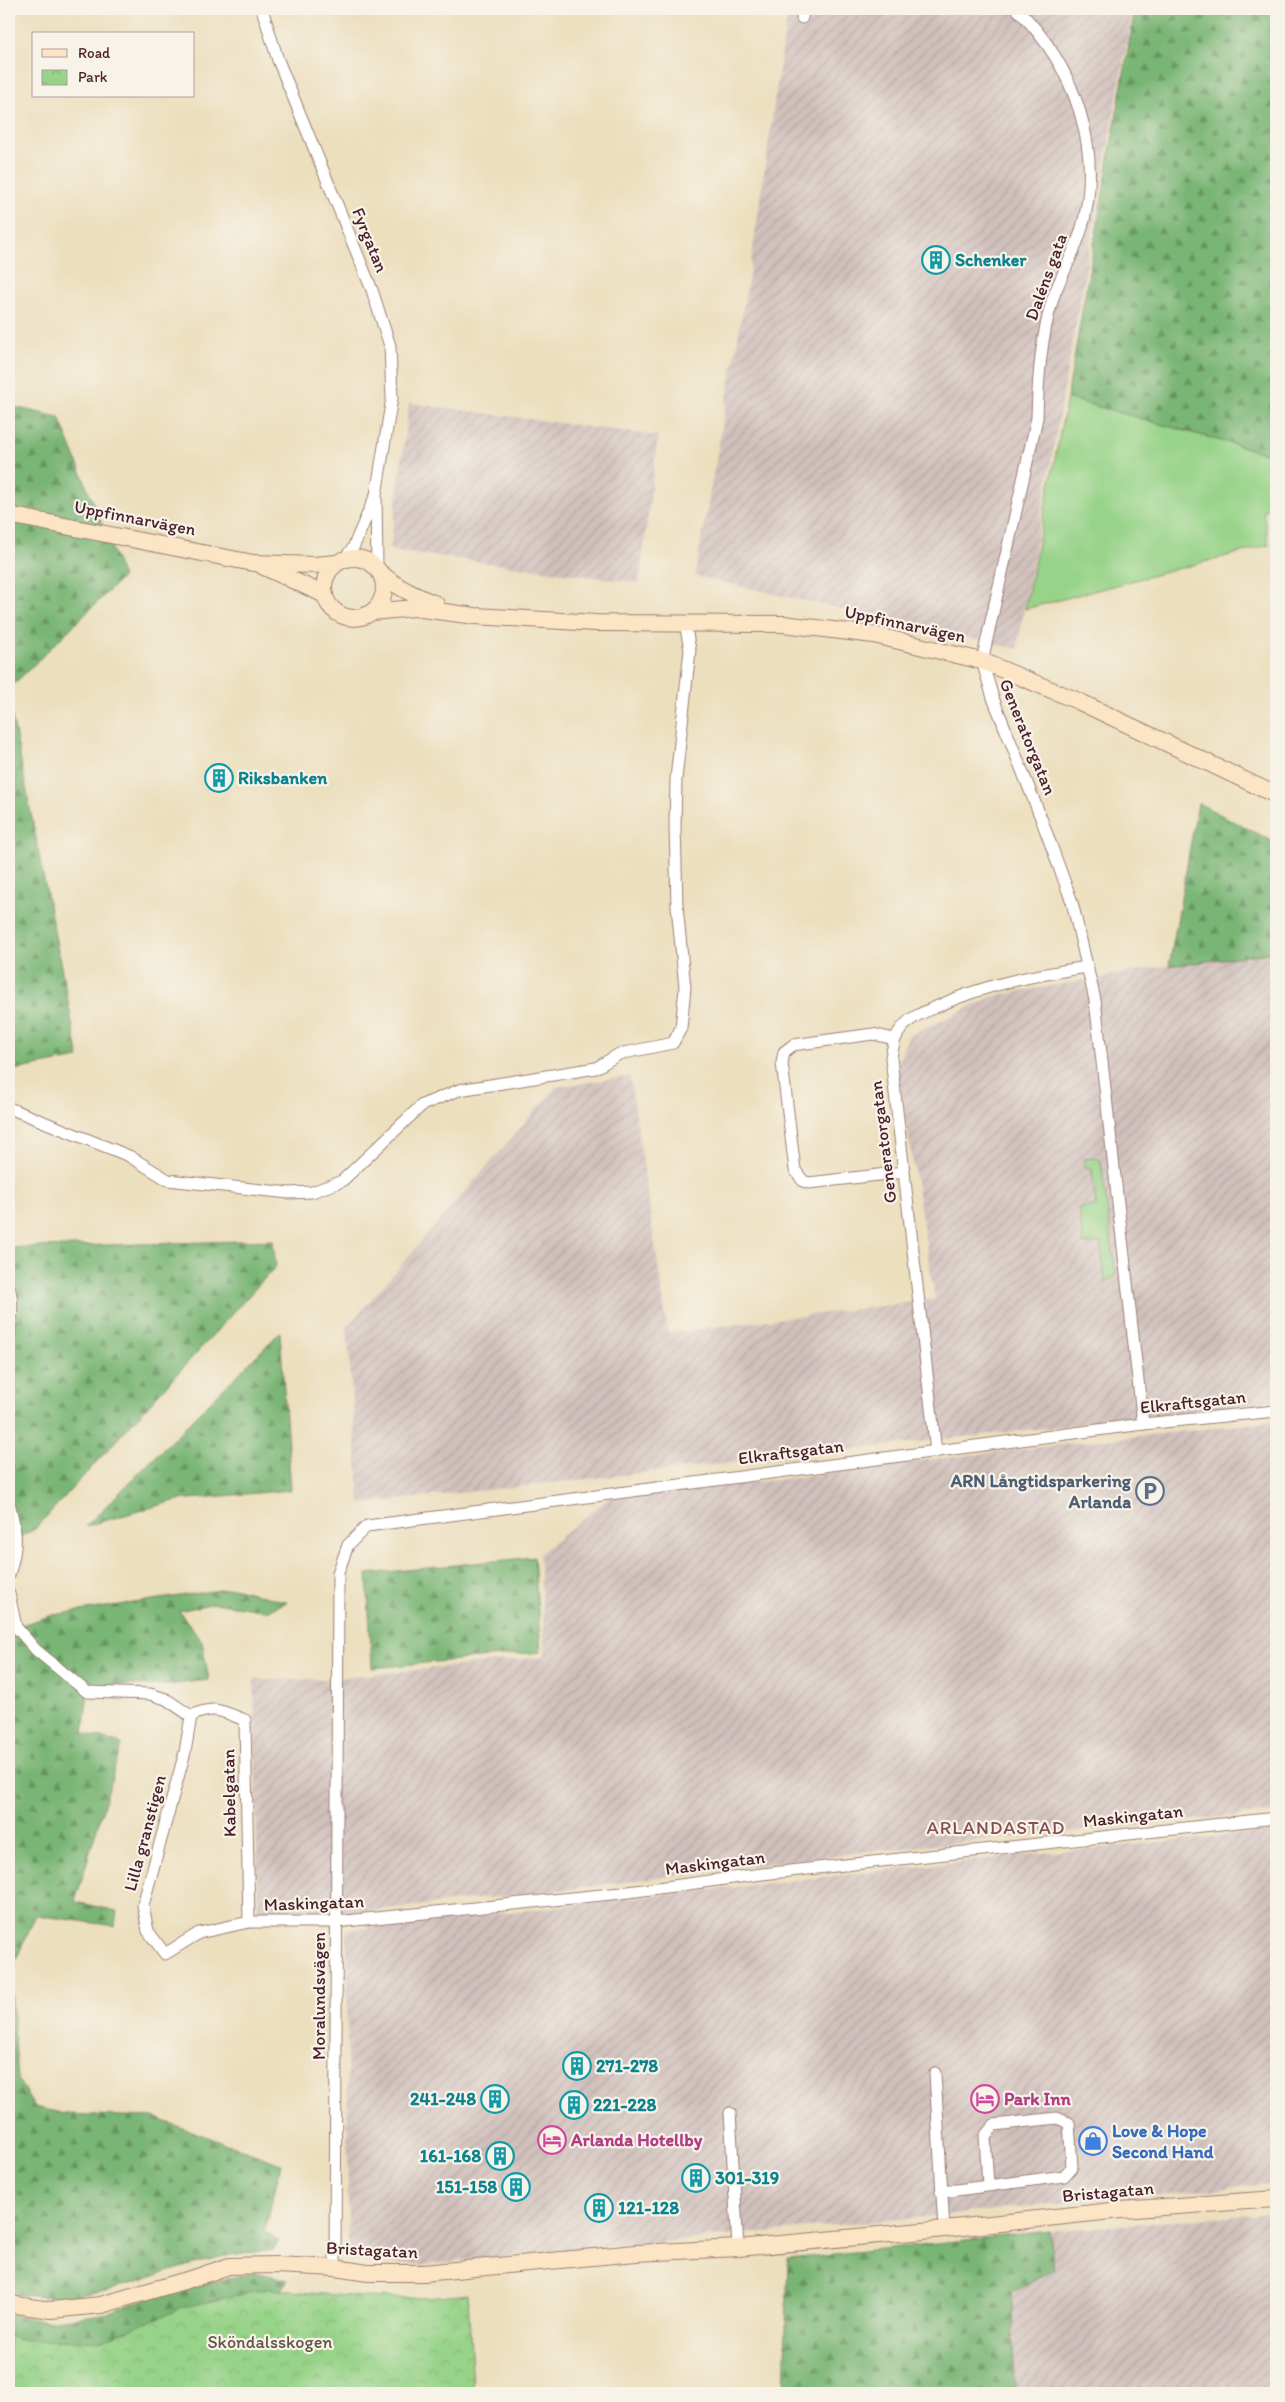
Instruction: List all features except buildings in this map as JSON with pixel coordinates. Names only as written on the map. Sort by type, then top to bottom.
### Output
[{"type":"street","name":"Fyrgatan","points":[[262,9],[278,60],[372,290],[390,346],[392,398],[376,495],[379,571]]},
{"type":"street","name":"Daléns gata","points":[[982,661],[1037,418],[1038,380],[1043,336],[1054,297],[1081,231],[1087,198],[1089,166],[1080,108],[1068,78],[1056,56],[1017,9]]},
{"type":"street","name":"Fyrgatan","points":[[340,561],[353,548],[376,495]]},
{"type":"street","name":"Uppfinnarvägen","points":[[9,515],[253,562],[314,565],[340,561]]},
{"type":"street","points":[[359,558],[379,571],[384,592],[380,603],[372,612],[361,617],[344,615],[330,605],[325,594],[325,583],[329,572],[340,561],[359,558]]},
{"type":"street","name":"Uppfinnarvägen","points":[[253,562],[325,594]]},
{"type":"street","name":"Uppfinnarvägen","points":[[379,571],[392,583],[416,596],[437,604],[497,616]]},
{"type":"street","name":"Uppfinnarvägen","points":[[372,612],[414,608],[475,616],[596,623],[783,624],[874,635],[982,661],[1070,698],[1276,795]]},
{"type":"street","points":[[9,1108],[129,1156],[168,1180],[289,1193],[312,1192],[342,1181],[422,1105],[449,1094],[504,1081],[596,1068],[619,1054],[673,1043],[681,1028],[685,988],[677,906],[675,825],[676,779],[690,650],[685,623]]},
{"type":"street","name":"Generatorgatan","points":[[982,661],[992,698],[1060,866],[1072,902],[1095,1000],[1143,1424]]},
{"type":"street","points":[[904,1172],[809,1183],[803,1181],[795,1170],[782,1063],[784,1052],[793,1045],[873,1034],[894,1039],[904,1025],[918,1015],[982,988],[1010,980],[1088,968]]},
{"type":"street","name":"Generatorgatan","points":[[894,1039],[891,1058],[936,1452]]},
{"type":"street","points":[[9,1287],[11,1294],[9,1338]]},
{"type":"street","name":"Elkraftsgatan","points":[[338,1573],[348,1545],[367,1526],[1143,1424],[1276,1411]]},
{"type":"street","points":[[9,1503],[17,1532],[14,1558],[9,1575]]},
{"type":"street","name":"Moralundsvägen","points":[[335,2268],[338,1573]]},
{"type":"street","points":[[9,1594],[16,1627],[36,1650],[87,1692],[150,1694],[166,1699],[191,1716]]},
{"type":"street","name":"Kabelgatan","points":[[191,1716],[208,1709],[219,1710],[244,1720],[249,1922]]},
{"type":"street","name":"Lilla granstigen","points":[[165,1954],[148,1931],[143,1905],[185,1752],[191,1716]]},
{"type":"street","name":"Maskingatan","points":[[165,1954],[199,1933],[249,1922],[336,1922],[621,1892],[762,1874],[1276,1818]]},
{"type":"street","points":[[935,2073],[944,2229]]},
{"type":"street","points":[[730,2113],[738,2248]]},
{"type":"street","points":[[941,2192],[988,2186],[1064,2176],[1072,2167],[1069,2123],[1057,2118],[994,2125],[985,2136],[988,2186]]},
{"type":"street","name":"Bristagatan","points":[[9,2304],[51,2310],[100,2305],[229,2266],[335,2268],[368,2273],[423,2273],[636,2253],[738,2248],[1121,2210],[1276,2199]]},
{"type":"shaded area","points":[[788,9],[1133,9],[1017,649],[695,576],[749,276]]},
{"type":"shaded area","points":[[409,403],[658,436],[639,583],[390,550]]},
{"type":"shaded area","points":[[1276,952],[1276,1400],[1172,1414],[360,1504],[347,1327],[556,1087],[630,1076],[668,1333],[935,1299],[897,1065],[908,1036],[994,996],[1189,962]]},
{"type":"shaded area","points":[[1276,1421],[1276,1812],[862,1852],[560,1890],[332,1915],[258,1914],[254,1680],[328,1679],[545,1657],[539,1554],[613,1495],[769,1481],[933,1459]]},
{"type":"shaded area","points":[[1276,1831],[1276,2183],[421,2265],[348,2259],[347,1930],[1012,1856]]},
{"type":"shaded area","points":[[1276,2213],[1276,2393],[1014,2393],[1012,2292],[1054,2269],[1049,2231]]},
{"type":"green space","points":[[1135,9],[1276,9],[1276,456],[1067,398]]},
{"type":"green space","points":[[1067,398],[1276,456],[1276,504],[1263,511],[1269,545],[1025,609]]},
{"type":"green space","points":[[9,406],[59,417],[123,577],[9,689]]},
{"type":"green space","points":[[9,701],[79,1058],[9,1071]]},
{"type":"green space","points":[[1198,803],[1276,843],[1276,952],[1169,966]]},
{"type":"green space","points":[[1097,1158],[1101,1161],[1116,1276],[1105,1282],[1101,1243],[1083,1244],[1079,1208],[1096,1206],[1092,1168],[1086,1168],[1084,1159]]},
{"type":"green space","points":[[273,1240],[276,1266],[35,1529],[9,1543],[9,1248]]},
{"type":"green space","points":[[280,1332],[291,1490],[178,1500],[86,1526]]},
{"type":"green space","points":[[534,1557],[541,1652],[372,1668],[367,1574]]},
{"type":"green space","points":[[233,1588],[287,1602],[267,1611],[215,1603],[179,1611],[202,1641],[209,1680],[167,1685],[89,1685],[83,1733],[122,1744],[75,1902],[117,1911],[115,1926],[36,1915],[10,1973],[18,2080],[35,2107],[65,2114],[153,2117],[281,2164],[265,2231],[279,2241],[274,2250],[221,2257],[92,2293],[66,2296],[39,2296],[9,2293],[9,1629],[53,1615]]},
{"type":"green space","points":[[1049,2231],[1054,2269],[1012,2292],[1014,2393],[784,2393],[788,2259]]},
{"type":"green space","points":[[256,2272],[288,2280],[266,2314],[9,2393],[9,2314],[48,2321],[103,2314],[160,2294]]},
{"type":"green space","name":"Sköndalsskogen","points":[[267,2289],[343,2296],[393,2298],[443,2297],[468,2294],[473,2393],[9,2393],[9,2336],[18,2340],[100,2341],[185,2307]]},
{"type":"place","name":"Schenker","points":[[936,260]]},
{"type":"place","name":"Riksbanken","points":[[219,778]]},
{"type":"place","name":"ARN Långtidsparkering Arlanda","points":[[1150,1491]]},
{"type":"place","name":"271-278","points":[[577,2066]]},
{"type":"place","name":"241-248","points":[[495,2099]]},
{"type":"place","name":"Park Inn","points":[[985,2099]]},
{"type":"place","name":"221-228","points":[[574,2105]]},
{"type":"place","name":"Arlanda Hotellby","points":[[552,2140]]},
{"type":"place","name":"Love & Hope Second Hand","points":[[1093,2141]]},
{"type":"place","name":"161-168","points":[[500,2156]]},
{"type":"place","name":"301-319","points":[[696,2178]]},
{"type":"place","name":"151-158","points":[[516,2187]]},
{"type":"place","name":"121-128","points":[[599,2208]]},
{"type":"district","name":"ARLANDASTAD","points":[[996,1827]]}]
